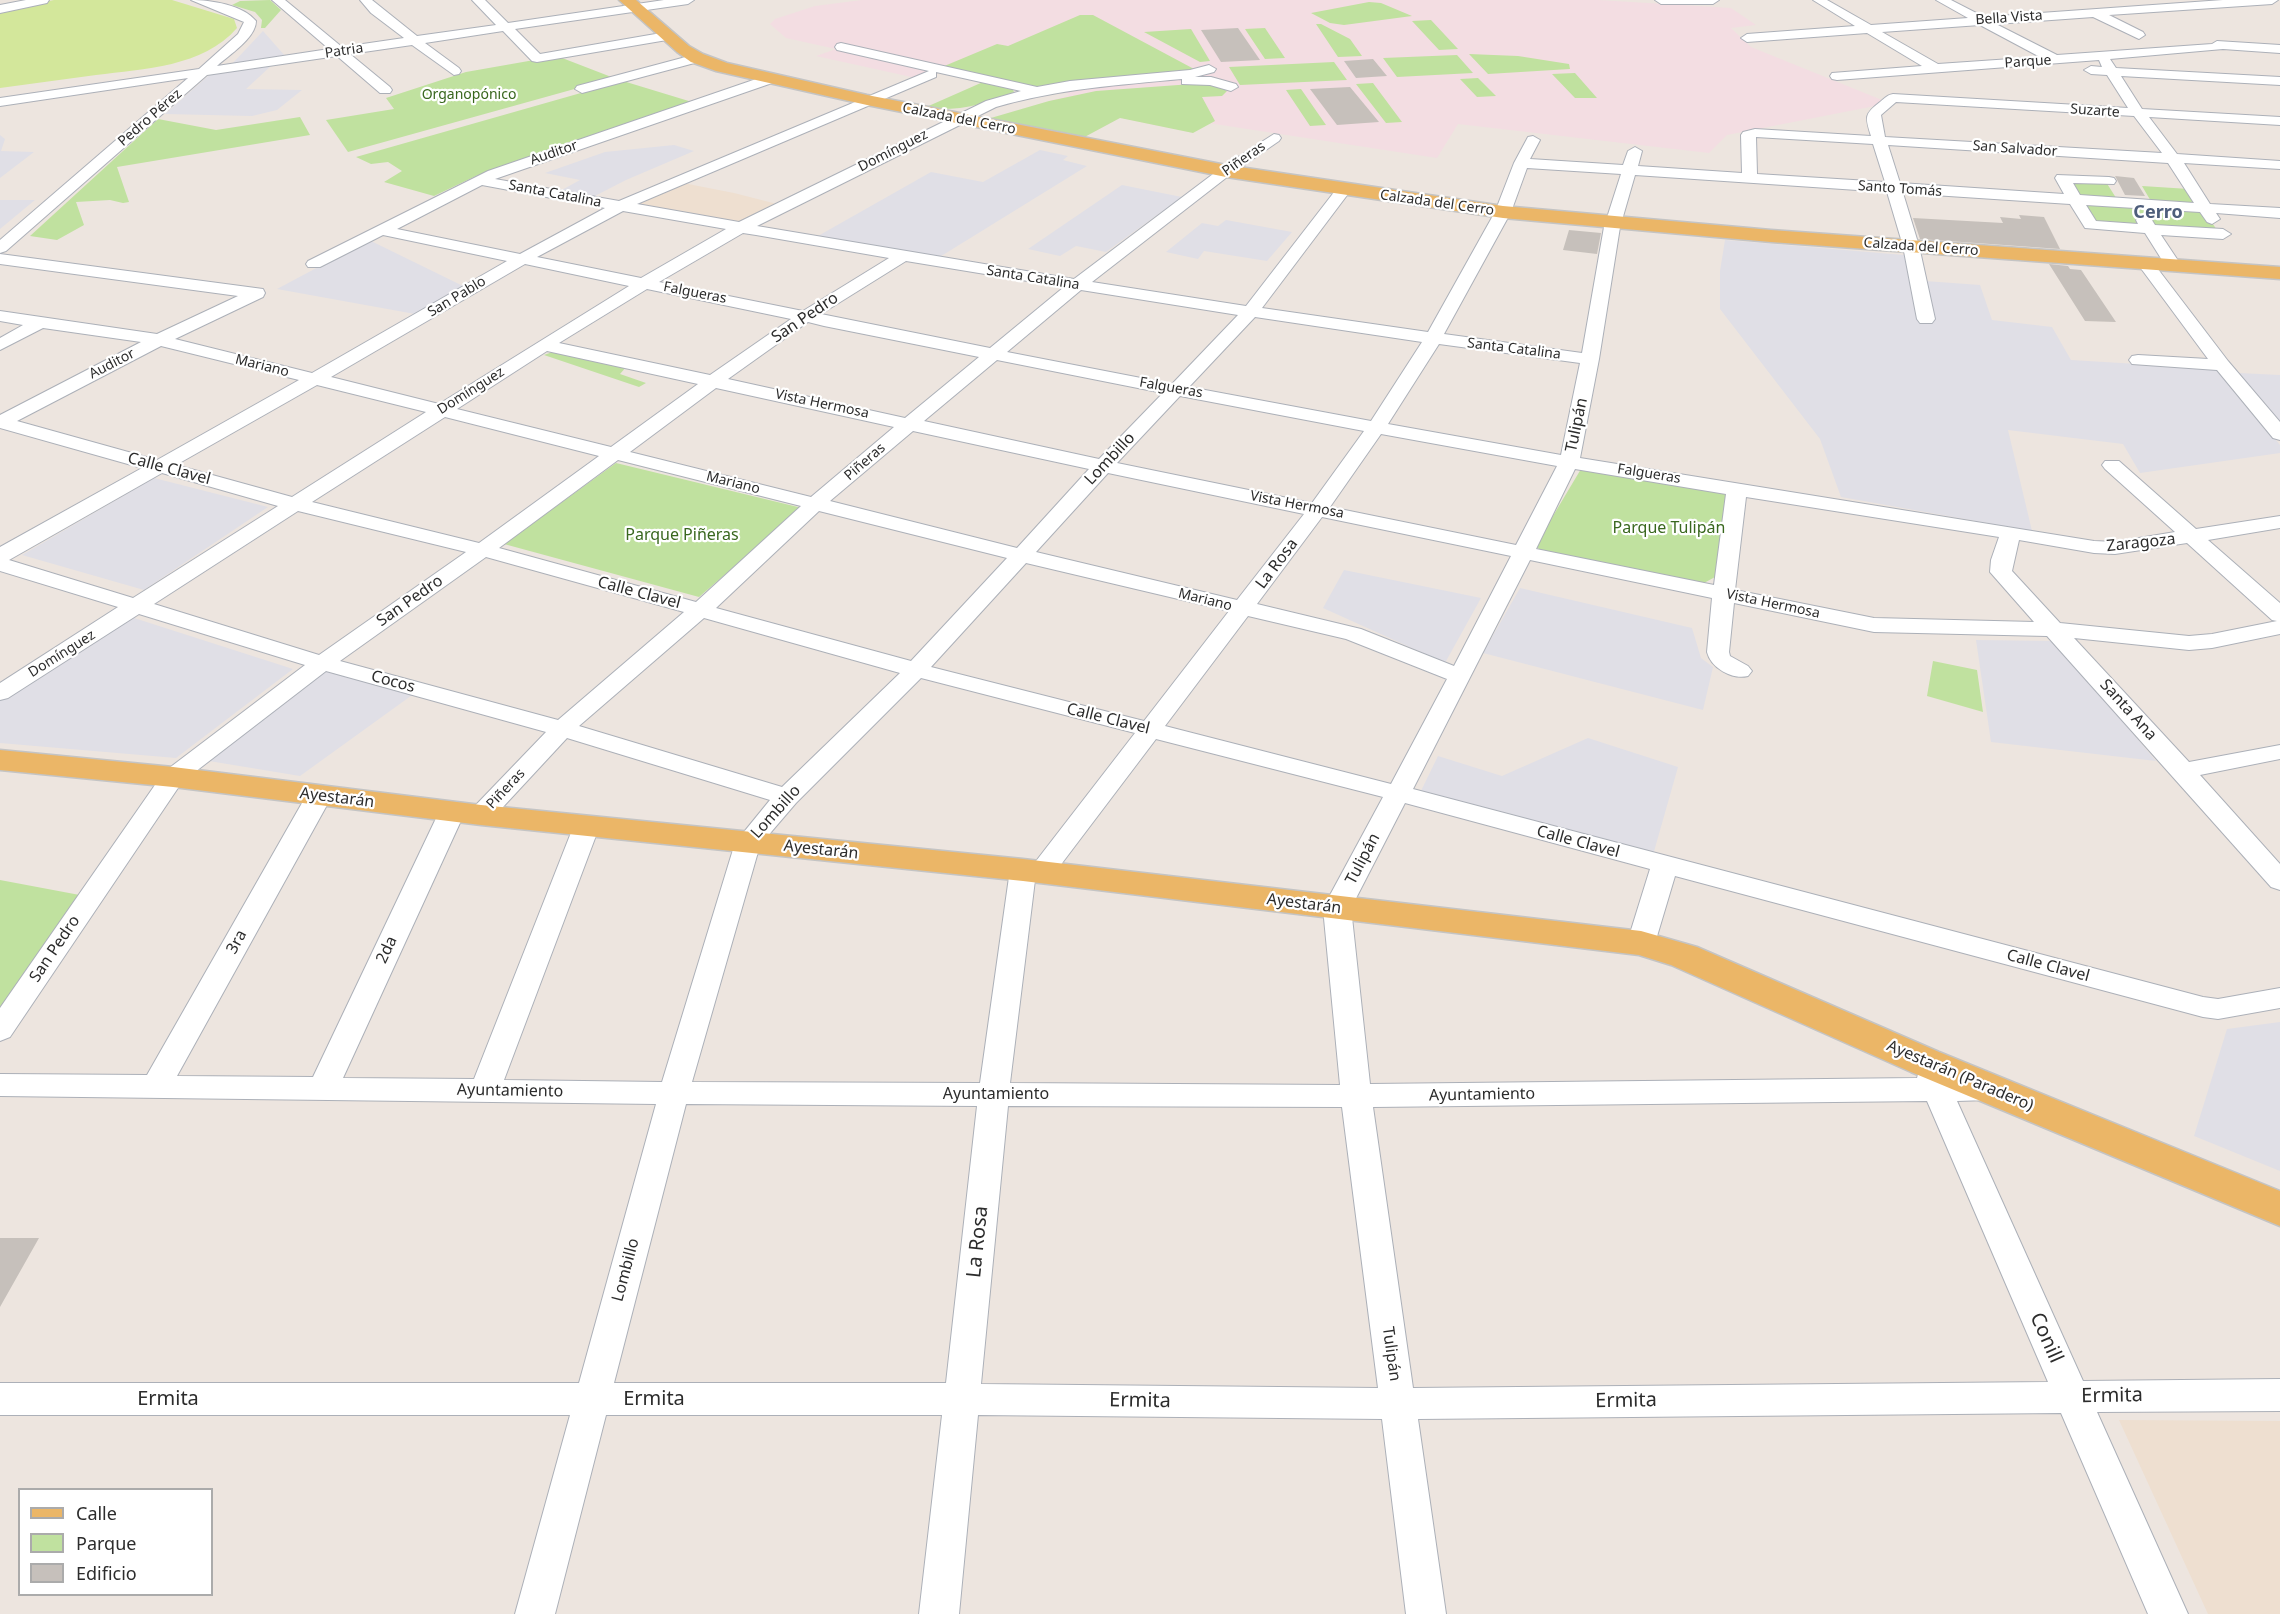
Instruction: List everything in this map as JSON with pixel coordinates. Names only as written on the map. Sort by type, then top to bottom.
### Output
[{"type":"main road","name":"Calzada del Cerro","points":[[632,4],[667,36],[697,58],[722,67],[937,115],[1226,171],[1503,212],[1911,246],[2280,273]]},
{"type":"main road","points":[[937,115],[984,106]]},
{"type":"main road","name":"Ayestarán","points":[[0,760],[174,777],[466,813],[1032,872],[1641,942]]},
{"type":"main road","name":"Ayestarán (Paradero)","points":[[1641,942],[1684,956],[1931,1076],[1991,1089],[2280,1209]]},
{"type":"street","points":[[0,9],[43,0]]},
{"type":"street","name":"Pedro Pérez","points":[[0,248],[247,31],[250,23],[245,16],[225,4],[198,0]]},
{"type":"street","points":[[225,4],[237,0]]},
{"type":"street","points":[[278,0],[385,90]]},
{"type":"street","points":[[366,0],[375,10],[454,71]]},
{"type":"street","points":[[478,0],[537,58],[667,36]]},
{"type":"street","name":"Patria","points":[[0,102],[157,79],[206,69],[417,41],[632,4],[688,0]]},
{"type":"street","points":[[1661,0],[1689,2],[1713,0]]},
{"type":"street","points":[[1819,0],[1935,68]]},
{"type":"street","points":[[1942,0],[2055,60],[2078,68],[2111,72],[2280,81]]},
{"type":"street","points":[[2068,0],[2172,51]]},
{"type":"street","name":"Bella Vista","points":[[1747,38],[2272,0]]},
{"type":"street","name":"Parque","points":[[1837,76],[2172,51],[2217,44],[2280,42]]},
{"type":"street","points":[[2217,44],[2280,50]]},
{"type":"street","points":[[2217,44],[2260,94]]},
{"type":"street","points":[[841,47],[1042,93],[1121,85],[1198,81],[1231,87]]},
{"type":"street","points":[[186,67],[204,62],[229,48]]},
{"type":"street","points":[[2101,56],[2139,114],[2174,159],[2223,234],[2091,225],[2062,178],[2109,181]]},
{"type":"street","points":[[582,89],[697,58]]},
{"type":"street","points":[[0,94],[205,64],[206,69]]},
{"type":"street","points":[[1042,93],[1093,81],[1191,74],[1209,69]]},
{"type":"street","name":"San Pablo","points":[[0,556],[421,319],[522,259],[620,206],[931,74]]},
{"type":"street","points":[[1870,74],[1909,99]]},
{"type":"street","points":[[157,79],[178,80],[185,87]]},
{"type":"street","name":"Auditor","points":[[314,264],[479,180],[770,79]]},
{"type":"street","name":"Domínguez","points":[[0,693],[544,345],[740,228],[984,106],[1042,93]]},
{"type":"street","name":"Domínguez","points":[[959,119],[1042,93]]},
{"type":"street","points":[[1909,99],[1893,98],[1874,112],[1873,119],[1911,246],[1926,319]]},
{"type":"street","name":"Suzarte","points":[[1909,99],[2139,114],[2278,115]]},
{"type":"street","name":"San Salvador","points":[[1750,178],[1748,135],[1750,134],[2280,165]]},
{"type":"street","name":"Piñeras","points":[[466,813],[700,610],[815,504],[909,423],[996,354],[1077,285],[1226,171],[1274,138]]},
{"type":"street","name":"La Rosa","points":[[939,1614],[994,1094],[1032,872],[1149,729],[1242,609],[1377,426],[1433,339],[1503,212],[1521,163],[1533,140]]},
{"type":"street","name":"Tulipán","points":[[1426,1614],[1356,1096],[1337,908],[1460,676],[1569,462],[1590,359],[1613,222],[1635,151]]},
{"type":"street","points":[[2093,155],[2109,181],[2150,229],[2173,265]]},
{"type":"street","name":"Santo Tomás","points":[[1521,163],[2280,213]]},
{"type":"street","name":"Santa Catalina","points":[[479,180],[740,228],[1077,285],[1433,339],[1590,359]]},
{"type":"street","name":"Lombillo","points":[[535,1614],[674,1093],[748,843],[787,797],[916,670],[1103,466],[1251,311],[1343,190]]},
{"type":"street","name":"Falgueras","points":[[380,230],[996,354],[1569,462],[1966,524]]},
{"type":"street","name":"San Pedro","points":[[0,1030],[174,777],[322,663],[483,550],[714,381],[806,316],[903,256]]},
{"type":"street","name":"Auditor","points":[[0,259],[257,293],[159,340],[0,422]]},
{"type":"street","points":[[2145,263],[2222,365],[2280,434]]},
{"type":"street","name":"Mariano","points":[[0,316],[159,340],[1021,555],[1353,634],[1460,676]]},
{"type":"street","points":[[0,345],[41,322]]},
{"type":"street","name":"Vista Hermosa","points":[[544,345],[1103,466],[1874,625],[2055,629],[2201,643],[2280,627]]},
{"type":"street","points":[[2138,360],[2222,365]]},
{"type":"street","name":"Calle Clavel","points":[[0,422],[294,504],[483,550],[916,670],[1149,729],[2203,1007],[2218,1009],[2280,998]]},
{"type":"street","points":[[2112,465],[2280,615]]},
{"type":"street","points":[[1737,488],[1729,541],[1718,652],[1720,659],[1740,671]]},
{"type":"street","name":"Zaragoza","points":[[1966,524],[2108,548],[2280,522]]},
{"type":"street","name":"Santa Ana","points":[[2011,532],[2002,560],[2001,572],[2055,629],[2280,881]]},
{"type":"street","name":"Cocos","points":[[0,564],[322,663],[562,729],[787,797]]},
{"type":"street","points":[[2183,771],[2280,752]]},
{"type":"street","name":"3ra","points":[[155,1088],[319,796]]},
{"type":"street","name":"2da","points":[[323,1088],[466,813]]},
{"type":"street","points":[[485,1090],[587,825]]},
{"type":"street","points":[[1641,942],[1665,865]]},
{"type":"street","name":"Ayuntamiento","points":[[0,1085],[674,1093],[1356,1096],[1931,1076]]},
{"type":"street","name":"Conill","points":[[1931,1076],[2168,1614]]},
{"type":"street","name":"Ermita","points":[[0,1399],[962,1399],[1398,1404],[2280,1395]]},
{"type":"shaded area","points":[[862,0],[1598,0],[1731,8],[1756,25],[1731,28],[1751,47],[1882,100],[1875,106],[1727,135],[1709,153],[1458,124],[1437,158],[1208,123],[1193,133],[1120,118],[1079,140],[1049,101],[1070,95],[1053,84],[1032,89],[942,67],[916,78],[816,56],[836,49],[786,38],[770,24],[775,19],[815,6]]},
{"type":"shaded area","points":[[263,31],[286,57],[231,65]]},
{"type":"shaded area","points":[[272,65],[246,89],[302,90],[277,110],[252,116],[165,114],[208,76],[217,72]]},
{"type":"shaded area","points":[[0,135],[5,139],[1,151],[34,152],[0,178]]},
{"type":"shaded area","points":[[674,145],[694,151],[626,180],[591,198],[560,191],[580,180],[545,173],[605,152]]},
{"type":"shaded area","points":[[1040,150],[1068,156],[1063,160],[1087,166],[938,258],[818,236],[931,172],[983,182]]},
{"type":"shaded area","points":[[683,183],[777,204],[738,224],[635,206]]},
{"type":"shaded area","points":[[1122,185],[1182,197],[1106,252],[1076,246],[1060,256],[1028,249]]},
{"type":"shaded area","points":[[0,200],[35,200],[0,229]]},
{"type":"shaded area","points":[[1226,220],[1292,232],[1267,261],[1204,251],[1198,259],[1166,252],[1202,223],[1218,226]]},
{"type":"shaded area","points":[[369,240],[463,286],[415,314],[277,289]]},
{"type":"shaded area","points":[[1725,240],[1904,255],[1918,315],[1925,281],[1980,285],[1992,320],[2052,327],[2071,360],[2220,369],[2280,445],[2280,453],[2140,473],[2123,444],[2008,430],[2032,531],[1841,497],[1820,439],[1720,309],[1720,271]]},
{"type":"shaded area","points":[[2239,373],[2280,375],[2280,424]]},
{"type":"shaded area","points":[[154,478],[268,507],[144,590],[22,555]]},
{"type":"shaded area","points":[[1344,570],[1481,598],[1445,663],[1323,608]]},
{"type":"shaded area","points":[[1520,588],[1692,628],[1701,658],[1713,667],[1703,710],[1483,653]]},
{"type":"shaded area","points":[[131,617],[293,669],[176,758],[0,743],[0,700]]},
{"type":"shaded area","points":[[1976,640],[2055,641],[2156,761],[1991,742]]},
{"type":"shaded area","points":[[328,667],[415,693],[300,776],[203,760]]},
{"type":"shaded area","points":[[1588,738],[1678,767],[1653,855],[1419,795],[1438,756],[1502,776]]},
{"type":"shaded area","points":[[2280,1022],[2280,1171],[2194,1136],[2227,1029]]},
{"type":"shaded area","points":[[2119,1420],[2280,1421],[2280,1614],[2208,1614]]},
{"type":"green space","points":[[54,0],[172,0],[234,19],[237,28],[207,51],[172,64],[0,88],[0,11]]},
{"type":"green space","points":[[270,0],[281,10],[265,28],[261,28],[262,20],[255,12],[232,5],[240,1]]},
{"type":"green space","points":[[1369,2],[1381,3],[1412,16],[1344,25],[1330,23],[1311,13]]},
{"type":"green space","points":[[1080,15],[1093,15],[1194,69],[1187,73],[1091,79],[1032,89],[942,67],[997,44],[1008,46]]},
{"type":"green space","points":[[1431,20],[1458,49],[1439,50],[1412,21]]},
{"type":"green space","points":[[1316,24],[1321,24],[1350,39],[1362,56],[1338,57]]},
{"type":"green space","points":[[1265,28],[1285,58],[1265,59],[1245,29]]},
{"type":"green space","points":[[1191,29],[1210,61],[1200,62],[1144,32]]},
{"type":"green space","points":[[1469,54],[1518,56],[1569,64],[1570,69],[1488,74]]},
{"type":"green space","points":[[1457,55],[1473,73],[1397,77],[1383,58]]},
{"type":"green space","name":"Organopónico","points":[[557,56],[614,78],[348,152],[326,120],[394,109],[386,98],[466,72]]},
{"type":"green space","points":[[1334,62],[1347,80],[1240,85],[1229,67]]},
{"type":"green space","points":[[1575,73],[1597,98],[1575,98],[1552,74]]},
{"type":"green space","points":[[1478,78],[1496,96],[1477,97],[1460,79]]},
{"type":"green space","points":[[623,81],[692,102],[476,176],[434,196],[384,182],[402,171],[388,162],[371,164],[356,157]]},
{"type":"green space","points":[[983,82],[1012,88],[1014,92],[992,101],[970,106],[947,109],[924,108]]},
{"type":"green space","points":[[1373,83],[1402,122],[1386,123],[1356,84]]},
{"type":"green space","points":[[1192,84],[1214,85],[1227,91],[1222,96],[1202,97],[1215,121],[1193,133],[1120,118],[1079,140],[984,120],[1049,101],[1096,91]]},
{"type":"green space","points":[[1301,89],[1326,125],[1310,126],[1286,90]]},
{"type":"green space","points":[[300,117],[310,135],[117,167],[129,202],[110,200],[76,202],[84,225],[57,240],[30,236],[158,119],[216,130]]},
{"type":"green space","points":[[2067,180],[2106,182],[2118,201],[2152,203],[2142,186],[2189,189],[2219,233],[2094,224]]},
{"type":"green space","points":[[555,351],[627,366],[620,374],[646,383],[639,387],[544,355]]},
{"type":"green space","name":"Parque Piñeras","points":[[616,463],[802,508],[699,597],[504,544]]},
{"type":"green space","name":"Parque Tulipán","points":[[1581,469],[1728,492],[1715,577],[1704,583],[1545,553],[1535,546]]},
{"type":"green space","points":[[1933,661],[1977,670],[1983,712],[1927,696]]},
{"type":"green space","points":[[0,880],[85,896],[0,1009]]},
{"type":"building","points":[[1238,28],[1260,60],[1221,62],[1201,30]]},
{"type":"building","points":[[1373,59],[1387,76],[1356,78],[1344,61]]},
{"type":"building","points":[[1350,87],[1379,122],[1337,125],[1310,89]]},
{"type":"building","points":[[2115,176],[2134,178],[2145,196],[2125,195]]},
{"type":"building","points":[[2019,215],[2044,217],[2060,249],[1920,239],[1913,218],[2003,223],[2000,217],[2021,219]]},
{"type":"building","points":[[1569,230],[1601,233],[1597,254],[1563,250]]},
{"type":"building","points":[[2049,264],[2081,270],[2116,322],[2085,321]]},
{"type":"building","points":[[0,1238],[39,1238],[0,1307]]},
{"type":"district","name":"Cerro","points":[[2158,213]]}]
